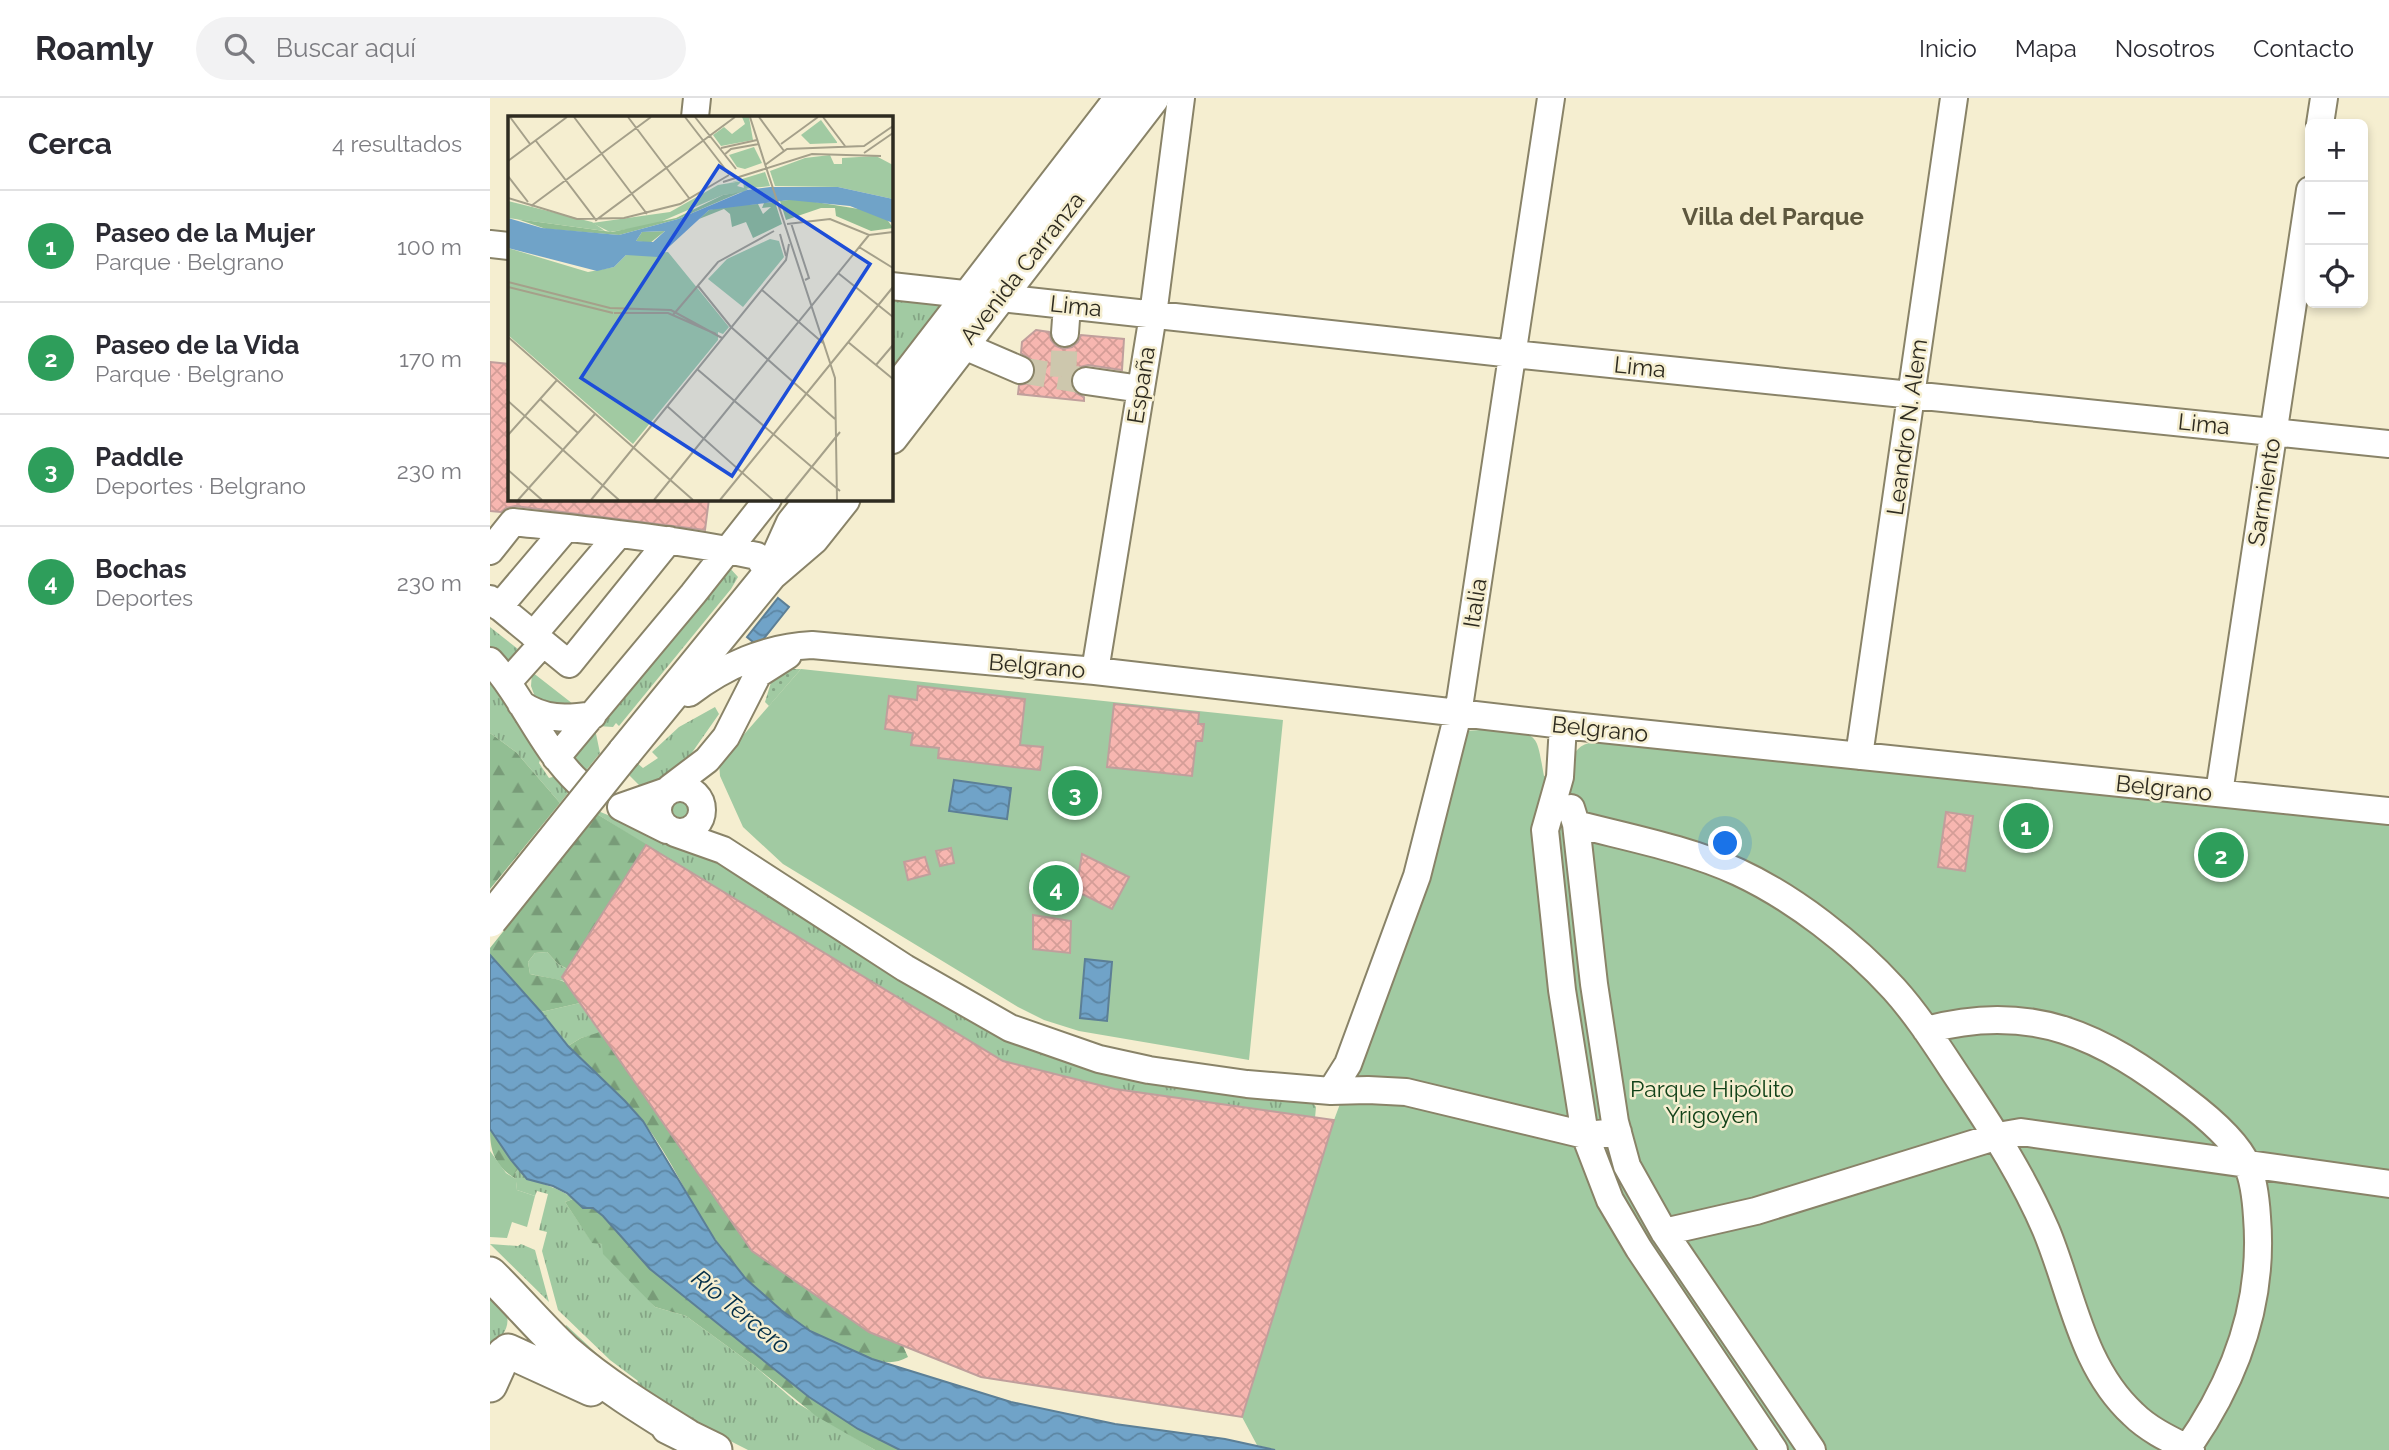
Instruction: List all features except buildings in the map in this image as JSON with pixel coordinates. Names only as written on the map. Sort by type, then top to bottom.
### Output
[{"type":"main road","name":"Avenida Carranza","points":[[892,436],[962,345],[984,296],[1122,98]]},
{"type":"main road","name":"Avenida Carranza","points":[[892,397],[1119,141],[1152,98]]},
{"type":"main road","points":[[770,574],[793,524],[812,500]]},
{"type":"main road","points":[[490,920],[770,574],[812,538],[842,500]]},
{"type":"main road","points":[[490,1385],[501,1355],[516,1340],[520,1328],[521,1315],[501,1288]]},
{"type":"main road","points":[[501,1288],[544,1331],[593,1373],[639,1406],[701,1443]]},
{"type":"main road","points":[[501,1355],[701,1443]]},
{"type":"street","points":[[695,116],[697,98]]},
{"type":"street","name":"España","points":[[1095,671],[1153,315],[1181,98]]},
{"type":"street","name":"Italia","points":[[1331,1091],[1348,1064],[1417,876],[1458,713],[1552,98]]},
{"type":"street","name":"Leandro N. Alem","points":[[1859,756],[1954,98]]},
{"type":"street","points":[[2321,119],[2324,98]]},
{"type":"street","points":[[1119,141],[1133,127],[1145,122],[1155,122],[1169,133],[1175,150]]},
{"type":"street","name":"Sarmiento","points":[[2219,793],[2305,223]]},
{"type":"street","points":[[490,244],[508,246]]},
{"type":"street","name":"Lima","points":[[892,286],[1513,354],[2389,444]]},
{"type":"street","points":[[1065,333],[1067,305]]},
{"type":"street","points":[[962,345],[1020,370]]},
{"type":"street","points":[[1086,381],[1141,389]]},
{"type":"street","points":[[556,758],[767,500]]},
{"type":"street","points":[[490,551],[513,522],[669,540],[728,550],[748,570],[770,574]]},
{"type":"street","points":[[566,528],[495,603],[569,664],[669,540]]},
{"type":"street","points":[[515,693],[538,639],[619,534]]},
{"type":"street","points":[[671,831],[656,812],[667,790],[706,760],[726,737],[758,674],[784,657],[812,645]]},
{"type":"street","name":"Belgrano","points":[[689,693],[710,676],[765,653],[786,647],[812,645],[1095,671],[1563,725],[2389,811]]},
{"type":"street","points":[[490,661],[534,713],[552,718],[593,715]]},
{"type":"street","points":[[660,710],[689,693],[719,685],[735,698],[736,719]]},
{"type":"street","points":[[515,693],[556,758],[578,782]]},
{"type":"street","points":[[1563,725],[1560,777],[1545,830],[1562,990],[1585,1135],[1601,1182],[1627,1230],[1774,1450]]},
{"type":"street","points":[[706,760],[699,787],[702,806],[711,832],[723,850]]},
{"type":"street","points":[[1560,777],[1576,824],[1594,984],[1618,1132],[1627,1166],[1664,1232],[1812,1450]]},
{"type":"street","points":[[702,806],[688,788],[667,790],[613,804],[671,831],[723,850],[905,968],[1010,1028],[1122,1065],[1247,1084],[1331,1091],[1406,1092],[1585,1135],[1618,1132]]},
{"type":"street","points":[[671,831],[694,829],[702,806]]},
{"type":"street","points":[[1576,824],[1692,855],[1738,872],[1786,899],[1863,957],[1895,990],[1926,1030],[1997,1136],[2030,1194],[2047,1233],[2083,1335],[2100,1373],[2134,1415],[2188,1449],[2210,1416],[2233,1369],[2257,1286],[2260,1248],[2256,1204],[2247,1164],[2232,1143],[2202,1113],[2150,1073],[2090,1039],[2060,1027],[1998,1018],[1973,1019],[1926,1030]]},
{"type":"street","points":[[1664,1232],[1756,1211],[1997,1136],[2021,1132],[2389,1184]]},
{"type":"green space","points":[[892,296],[935,302],[941,309],[892,378]]},
{"type":"green space","points":[[729,567],[738,577],[731,589],[619,726],[616,723],[613,727],[597,726]]},
{"type":"green space","points":[[490,627],[523,653],[509,662],[490,649]]},
{"type":"green space","points":[[793,669],[801,669],[769,706],[765,702],[772,679]]},
{"type":"green space","points":[[801,669],[1283,720],[1249,1060],[1079,1031],[1044,1020],[1018,1007],[783,864],[743,827],[720,776],[719,763]]},
{"type":"green space","points":[[532,672],[582,711],[565,714],[535,697],[531,686]]},
{"type":"green space","points":[[490,676],[541,757],[539,763],[549,778],[556,776],[568,793],[560,803],[516,752],[490,733]]},
{"type":"green space","points":[[715,707],[719,714],[684,764],[670,776],[643,789],[628,774],[637,763],[643,768],[658,758],[652,752],[679,727]]},
{"type":"green space","points":[[595,729],[600,753],[584,773],[574,760],[574,753]]},
{"type":"green space","name":"Parque Hipólito Yrigoyen","points":[[1495,729],[1521,732],[1533,738],[1537,744],[1544,776],[1573,779],[1571,766],[1574,754],[1587,743],[1594,742],[2389,823],[2389,1450],[1275,1450],[1257,1445],[1242,1417],[1334,1120],[1423,882],[1465,731]]},
{"type":"green space","points":[[490,733],[516,752],[560,803],[490,889]]},
{"type":"green space","points":[[684,792],[695,801],[698,815],[689,826],[664,819],[662,805]]},
{"type":"green space","points":[[598,811],[723,862],[897,977],[1007,1041],[1114,1073],[1306,1100],[1316,1107],[1315,1118],[1115,1089],[1003,1061],[646,845],[597,814]]},
{"type":"green space","points":[[597,814],[804,941],[741,1236],[752,1251],[870,1332],[903,1346],[908,1357],[894,1362],[880,1361],[832,1343],[793,1320],[758,1291],[715,1239],[643,1121],[568,1046],[581,1038],[600,1032],[585,978],[558,964],[547,952],[535,953],[528,962],[530,974],[568,984],[577,994],[580,1003],[541,1012],[490,955],[490,948]]},
{"type":"green space","points":[[547,952],[567,969],[562,977],[564,981],[530,974],[528,962],[535,953]]},
{"type":"green space","points":[[580,1003],[600,1033],[581,1038],[568,1046],[541,1012]]},
{"type":"green space","points":[[490,1129],[518,1169],[515,1173],[516,1179],[503,1169],[495,1158]]},
{"type":"green space","points":[[490,1151],[506,1173],[516,1179],[517,1190],[535,1196],[527,1227],[512,1222],[507,1238],[490,1237]]},
{"type":"green space","points":[[518,1169],[573,1199],[565,1202],[592,1242],[602,1244],[655,1307],[686,1316],[757,1368],[797,1403],[875,1450],[748,1450],[685,1418],[605,1365],[565,1327],[566,1325],[607,1363],[636,1384],[638,1381],[610,1360],[558,1310],[542,1251],[547,1232],[539,1230],[548,1194],[537,1191],[535,1196],[517,1190],[515,1173]]},
{"type":"green space","points":[[573,1199],[583,1208],[593,1208],[603,1216],[650,1269],[809,1397],[858,1429],[900,1450],[875,1450],[816,1416],[686,1316],[655,1307],[603,1254],[602,1244],[592,1243],[565,1202]]},
{"type":"green space","points":[[490,1244],[521,1244],[535,1250],[549,1302]]},
{"type":"green space","points":[[490,1297],[503,1308],[507,1324],[503,1335],[490,1346]]},
{"type":"water","points":[[778,598],[789,607],[758,646],[747,637]]},
{"type":"water","points":[[954,780],[1011,788],[1007,819],[949,811]]},
{"type":"water","name":"Río Tercero","points":[[490,955],[568,1046],[643,1121],[715,1240],[746,1279],[810,1331],[872,1359],[1011,1402],[1115,1424],[1225,1439],[1275,1450],[900,1450],[858,1429],[809,1397],[650,1269],[593,1208],[583,1208],[567,1193],[553,1186],[527,1179],[511,1160],[490,1129]]},
{"type":"water","points":[[1085,959],[1112,962],[1107,1021],[1080,1018]]},
{"type":"tunnel","points":[[1063,377],[1065,333]]},
{"type":"tunnel","points":[[1020,370],[1086,381]]},
{"type":"place","name":"Paddle","points":[[1075,793]]},
{"type":"place","name":"Paseo de la Mujer","points":[[2026,826]]},
{"type":"place","name":"Paseo de la Vida","points":[[2221,855]]},
{"type":"place","name":"Bochas","points":[[1056,888]]},
{"type":"district","name":"Villa del Parque","points":[[1773,217]]}]
